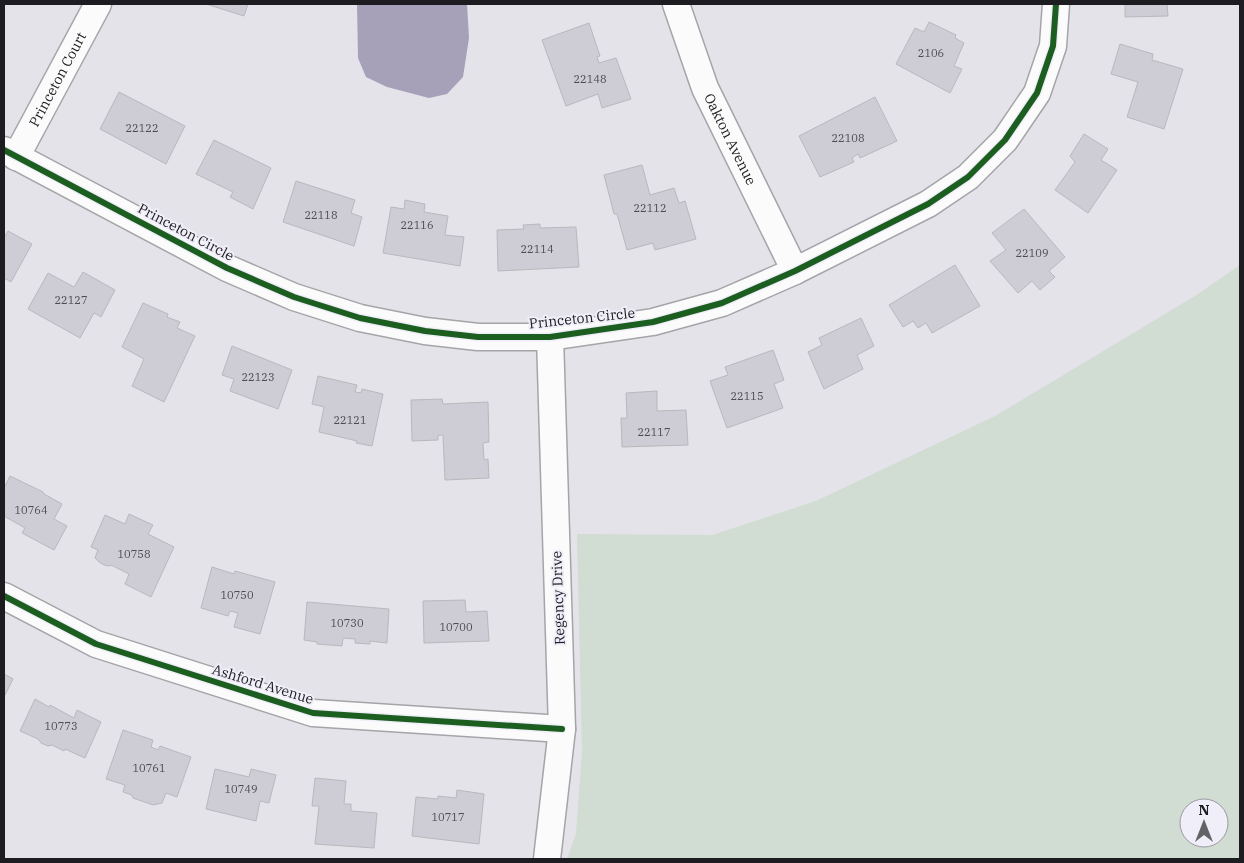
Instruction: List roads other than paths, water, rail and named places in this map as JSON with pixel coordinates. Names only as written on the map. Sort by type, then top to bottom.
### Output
[{"type":"street","name":"Princeton Court","points":[[10,153],[98,4]]},
{"type":"street","name":"Oakton Avenue","points":[[676,4],[705,88],[795,271]]},
{"type":"street","name":"Princeton Circle","points":[[10,153],[227,268],[294,297],[360,318],[425,331],[478,337],[550,337],[653,322],[722,302],[795,271],[928,204],[968,177],[998,146],[1037,93],[1053,46],[1056,4]]},
{"type":"street","name":"Regency Drive","points":[[547,859],[562,729],[550,337]]},
{"type":"street","name":"Ashford Avenue","points":[[4,596],[96,644],[313,713],[562,729]]}]
